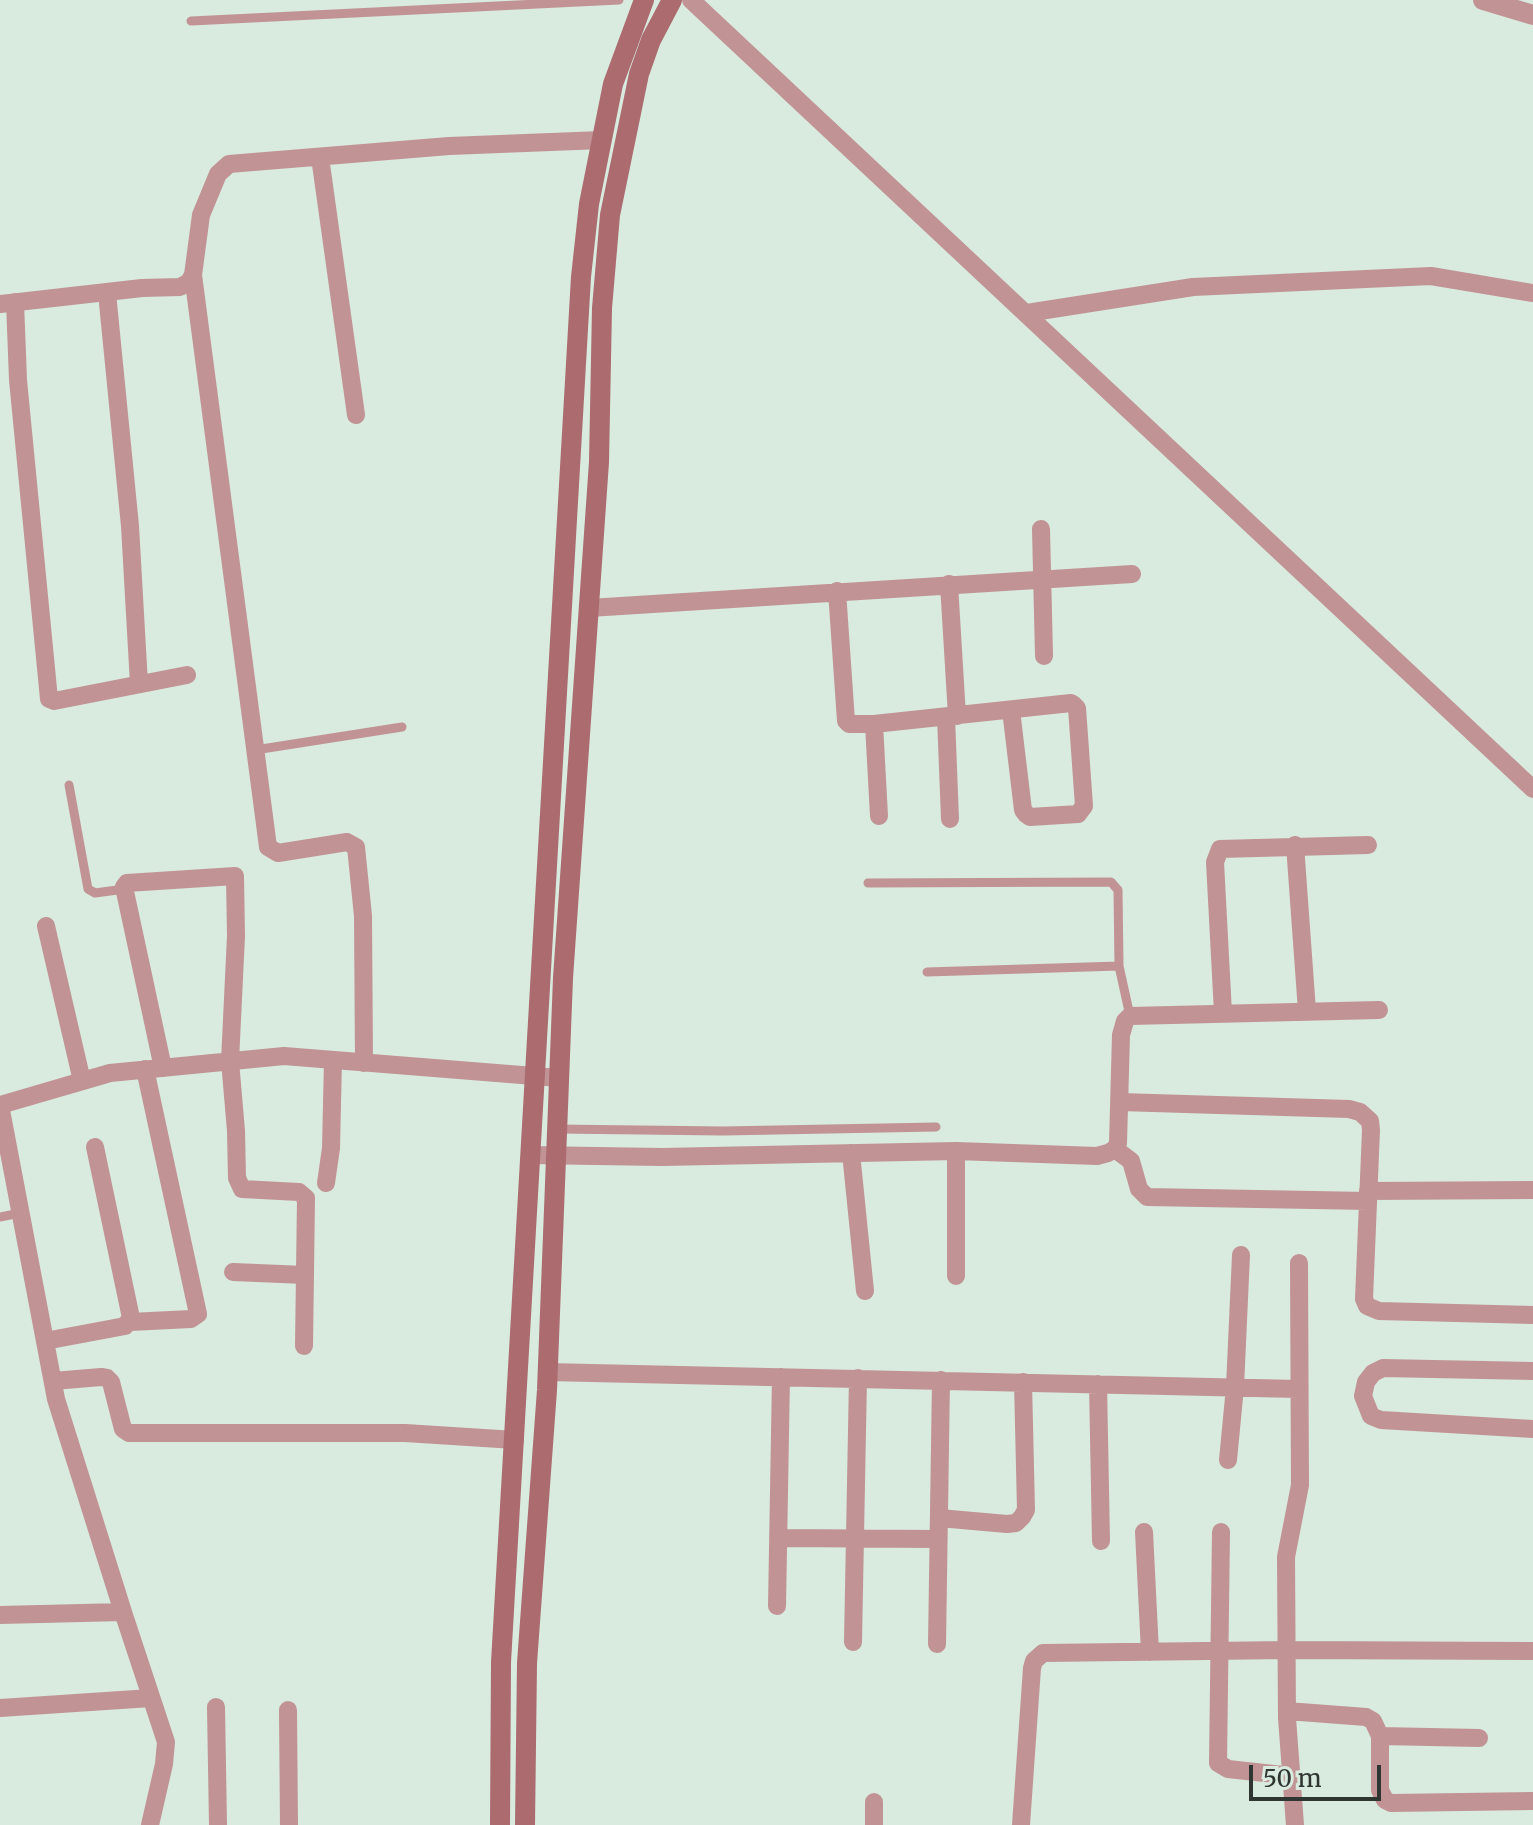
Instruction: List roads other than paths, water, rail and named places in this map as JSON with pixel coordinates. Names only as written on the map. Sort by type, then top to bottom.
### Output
[{"type":"main road","points":[[500,1825],[501,1662],[581,277],[589,204],[613,84],[644,0]]},
{"type":"main road","points":[[525,1825],[527,1663],[547,1372],[563,978],[599,462],[602,308],[610,215],[639,74],[651,40],[672,0]]},
{"type":"street","points":[[691,0],[1533,789]]},
{"type":"street","points":[[1483,0],[1533,15]]},
{"type":"street","points":[[364,1063],[363,916],[356,847],[347,842],[278,853],[270,850],[193,275],[201,215],[222,168],[229,164],[449,146],[602,140]]},
{"type":"street","points":[[320,157],[356,415]]},
{"type":"street","points":[[187,675],[54,701],[48,697],[18,380],[7,303],[180,287],[189,282],[193,275]]},
{"type":"street","points":[[1027,313],[1193,287],[1431,276],[1533,293]]},
{"type":"street","points":[[107,293],[130,526],[139,684]]},
{"type":"street","points":[[565,529],[594,530]]},
{"type":"street","points":[[1041,529],[1044,656]]},
{"type":"street","points":[[589,608],[1132,574]]},
{"type":"street","points":[[949,584],[950,819]]},
{"type":"street","points":[[837,591],[846,721],[853,726],[1071,703],[1077,708],[1084,806],[1078,814],[1030,817],[1023,810],[1011,710]]},
{"type":"street","points":[[874,724],[879,816]]},
{"type":"street","points":[[1295,845],[1307,1011]]},
{"type":"street","points":[[1223,1013],[1217,853],[1227,847],[1368,845]]},
{"type":"street","points":[[45,1341],[125,1326],[130,1322],[191,1319],[198,1314],[125,889],[127,883],[232,876],[236,878],[230,1061],[238,1185],[242,1189],[303,1194],[306,1198],[304,1346]]},
{"type":"street","points":[[46,926],[82,1081]]},
{"type":"street","points":[[530,1155],[662,1157],[956,1151],[1097,1156],[1115,1149],[1119,1138],[1121,1035],[1130,1016],[1379,1010]]},
{"type":"street","points":[[150,1825],[166,1742],[56,1399],[0,1104],[110,1073],[284,1056],[559,1078]]},
{"type":"street","points":[[326,1183],[331,1148],[333,1060]]},
{"type":"street","points":[[1120,1102],[1334,1108],[1360,1112],[1370,1121],[1364,1299],[1372,1310],[1533,1315]]},
{"type":"street","points":[[95,1147],[130,1322]]},
{"type":"street","points":[[1115,1149],[1131,1161],[1139,1189],[1147,1197],[1368,1196],[1533,1190]]},
{"type":"street","points":[[956,1151],[956,1276]]},
{"type":"street","points":[[851,1153],[865,1291]]},
{"type":"street","points":[[1228,1460],[1241,1255]]},
{"type":"street","points":[[1295,1825],[1287,1711],[1286,1557],[1299,1497],[1299,1263]]},
{"type":"street","points":[[233,1272],[305,1275]]},
{"type":"street","points":[[1533,1371],[1383,1368],[1373,1373],[1366,1382],[1363,1396],[1371,1416],[1381,1420],[1533,1429]]},
{"type":"street","points":[[547,1372],[1298,1389]]},
{"type":"street","points":[[777,1606],[781,1377]]},
{"type":"street","points":[[53,1381],[107,1378],[111,1382],[123,1429],[129,1433],[405,1433],[515,1440]]},
{"type":"street","points":[[853,1642],[858,1378]]},
{"type":"street","points":[[937,1644],[941,1380]]},
{"type":"street","points":[[939,1518],[1007,1524],[1016,1523],[1022,1517],[1026,1510],[1023,1382]]},
{"type":"street","points":[[1098,1384],[1101,1541]]},
{"type":"street","points":[[1144,1532],[1150,1652]]},
{"type":"street","points":[[1221,1532],[1218,1763],[1228,1769],[1292,1776]]},
{"type":"street","points":[[778,1538],[938,1539]]},
{"type":"street","points":[[0,1615],[123,1612]]},
{"type":"street","points":[[1021,1825],[1034,1661],[1043,1653],[1533,1651]]},
{"type":"street","points":[[501,1662],[527,1663]]},
{"type":"street","points":[[0,1708],[151,1698]]},
{"type":"street","points":[[216,1707],[218,1825]]},
{"type":"street","points":[[288,1710],[289,1825]]},
{"type":"street","points":[[1287,1711],[1366,1717],[1377,1725],[1380,1736],[1380,1790],[1391,1803],[1533,1801]]},
{"type":"street","points":[[1380,1736],[1479,1738]]},
{"type":"street","points":[[874,1802],[874,1825]]},
{"type":"lane","points":[[191,21],[619,0]]},
{"type":"lane","points":[[255,750],[402,727]]},
{"type":"lane","points":[[69,785],[88,889],[95,893],[125,889]]},
{"type":"lane","points":[[868,883],[1111,882],[1118,890],[1119,966],[1130,1016]]},
{"type":"lane","points":[[927,972],[1119,966]]},
{"type":"lane","points":[[557,1129],[723,1131],[936,1127]]},
{"type":"lane","points":[[0,1217],[21,1213]]}]
